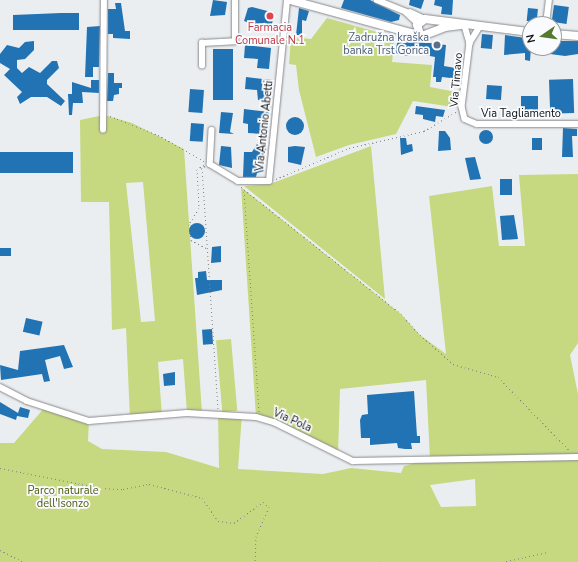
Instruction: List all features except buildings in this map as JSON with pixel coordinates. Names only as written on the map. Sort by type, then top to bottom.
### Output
[{"type":"main road","points":[[288,0],[394,29],[420,34],[428,35],[432,32],[463,26]]},
{"type":"main road","points":[[394,29],[422,22],[522,31]]},
{"type":"main road","points":[[422,22],[432,32]]},
{"type":"main road","points":[[420,34],[422,22]]},
{"type":"main road","points":[[562,35],[578,36]]},
{"type":"street","points":[[103,130],[104,0]]},
{"type":"street","points":[[202,66],[202,43],[235,41],[236,0]]},
{"type":"street","name":"Via Antonio Abetti","points":[[210,164],[238,181],[269,181],[288,0]]},
{"type":"street","points":[[377,0],[406,12],[422,22]]},
{"type":"street","points":[[547,16],[549,0]]},
{"type":"street","name":"Via Timavo","points":[[463,26],[470,43]]},
{"type":"street","name":"Via Timavo","points":[[465,119],[462,107],[470,43],[480,27]]},
{"type":"street","name":"Via Tagliamento","points":[[465,119],[477,124],[578,124]]},
{"type":"street","points":[[210,164],[212,130]]},
{"type":"street","name":"Via Pola","points":[[0,387],[27,401],[89,421],[218,413],[260,418],[274,422],[353,461],[576,456]]},
{"type":"path","points":[[269,181],[349,148],[424,131],[446,120],[462,107]]},
{"type":"path","points":[[104,115],[158,135],[210,164]]},
{"type":"path","points":[[210,164],[202,168],[218,413]]},
{"type":"path","points":[[208,248],[191,240],[189,224],[200,202],[197,169],[210,164]]},
{"type":"path","points":[[235,183],[401,314],[420,335],[453,364],[498,377],[576,456]]},
{"type":"path","points":[[244,190],[260,418]]},
{"type":"path","points":[[0,468],[101,488],[123,489],[149,484],[202,498],[218,521],[234,523],[263,502],[269,507],[256,536],[255,562]]},
{"type":"path","points":[[0,550],[24,562]]},
{"type":"path","points":[[502,562],[548,552]]},
{"type":"path","points":[[379,562],[383,561]]},
{"type":"green space","points":[[327,18],[395,37],[392,62],[432,65],[430,87],[456,92],[453,107],[413,101],[396,134],[349,145],[316,157],[299,90],[296,65],[289,64],[291,37],[311,39]]},
{"type":"green space","points":[[104,115],[132,123],[184,149],[202,413],[187,413],[183,359],[158,362],[162,416],[130,419],[126,328],[112,330],[109,202],[81,202],[80,120]],"holes":[[[143,182],[155,321],[141,322],[126,183]]]},
{"type":"green space","points":[[371,146],[385,299],[244,186],[270,184]]},
{"type":"green space","name":"Parco naturale dell'Isonzo","points":[[578,174],[578,343],[570,355],[578,394],[578,562],[0,562],[0,443],[14,443],[45,407],[89,421],[88,441],[102,449],[166,452],[219,468],[218,413],[242,414],[238,469],[323,474],[351,468],[401,473],[404,466],[430,459],[426,380],[340,389],[338,454],[274,422],[256,417],[241,187],[401,314],[420,335],[446,354],[429,196],[492,186],[499,246],[525,246],[519,175]],"holes":[[[475,479],[476,506],[441,507],[430,485]]]},
{"type":"green space","points":[[231,339],[237,411],[222,412],[216,340]]},
{"type":"place","name":"Farmacia Comunale N.1","points":[[270,16]]},
{"type":"place","name":"Zadružna kraška banka Trst Gorica","points":[[437,45]]}]
